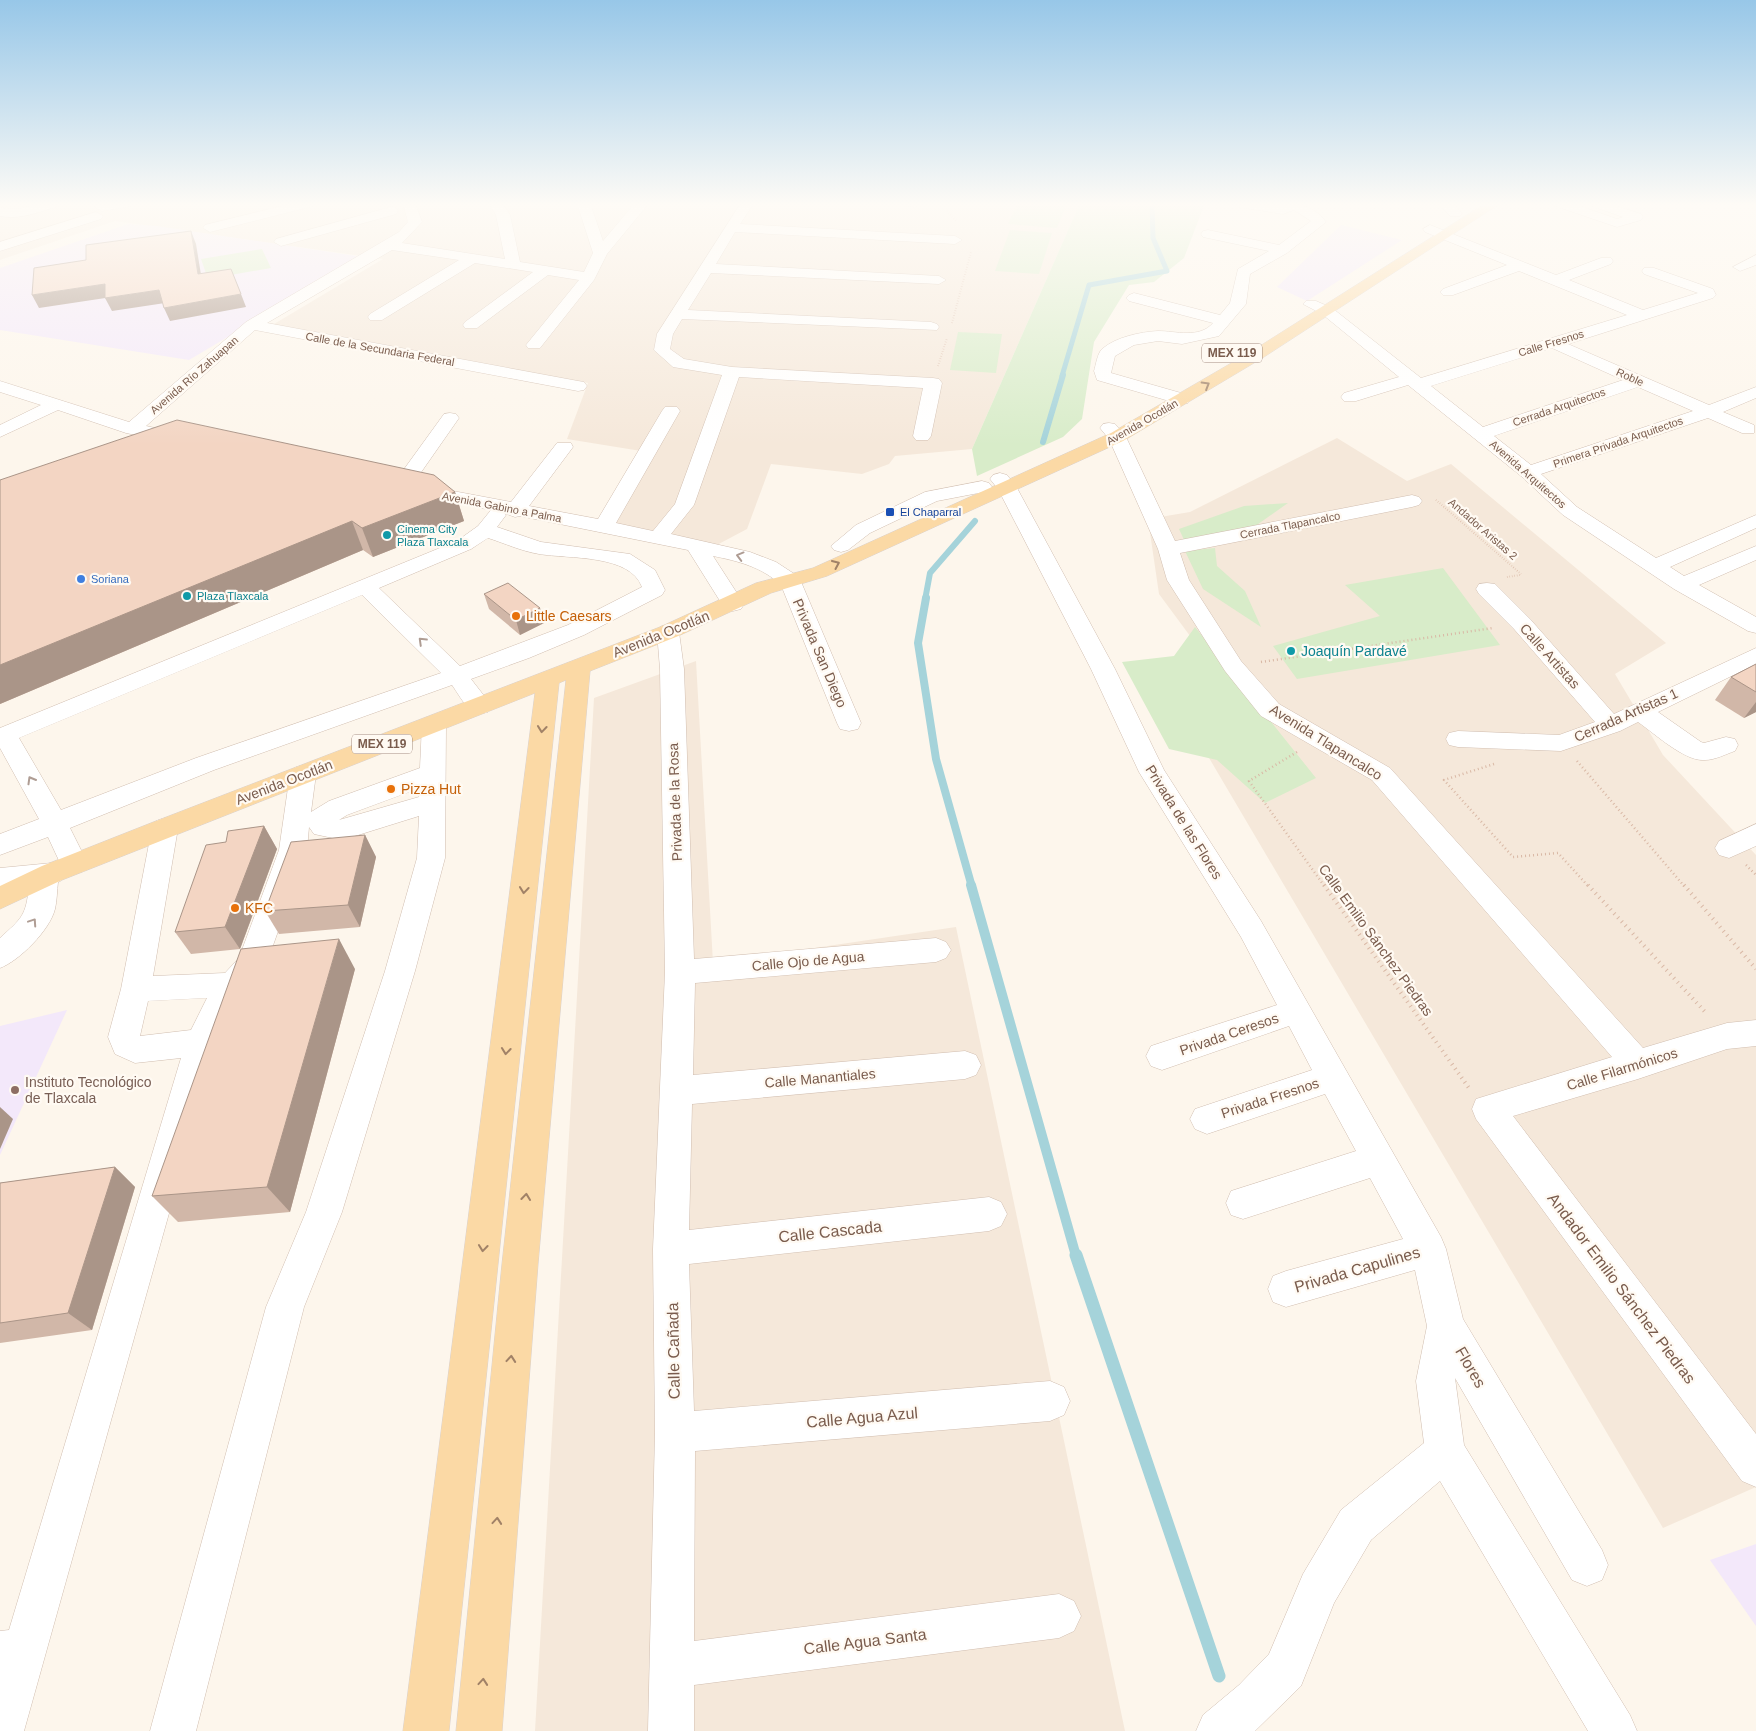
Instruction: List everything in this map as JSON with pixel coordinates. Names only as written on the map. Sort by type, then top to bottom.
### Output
[{"type":"main road","name":"Avenida Ocotlán","points":[[779,581],[1113,433],[1182,399],[1353,284]]},
{"type":"main road","name":"Avenida Ocotlán","points":[[1113,433],[1164,394],[1361,284]]},
{"type":"main road","name":"Avenida Ocotlán","points":[[0,898],[57,871],[668,632],[733,604],[842,546],[997,485]]},
{"type":"main road","points":[[479,1731],[520,1264],[579,667]]},
{"type":"main road","points":[[426,1731],[548,680]]},
{"type":"street","name":"Avenida Río Zahuapan","points":[[132,429],[252,325],[323,284]]},
{"type":"street","points":[[376,317],[430,284]]},
{"type":"street","points":[[471,325],[527,284]]},
{"type":"street","points":[[534,345],[584,284]]},
{"type":"street","points":[[697,284],[665,334],[662,350],[679,363],[732,372],[933,383],[922,436]]},
{"type":"street","points":[[1182,399],[1103,376],[1102,371],[1108,353],[1129,341],[1158,336],[1182,339],[1213,334],[1238,304],[1241,284]]},
{"type":"street","points":[[1448,292],[1471,284]]},
{"type":"street","points":[[1566,284],[1640,315]]},
{"type":"street","name":"Calle Fresnos","points":[[1416,381],[1553,343],[1708,295],[1708,292],[1685,284]]},
{"type":"street","points":[[1134,298],[1223,321]]},
{"type":"street","name":"Avenida Arquitectos","points":[[1319,308],[1416,381],[1528,472],[1570,511],[1682,584],[1756,626]]},
{"type":"street","points":[[679,314],[930,327]]},
{"type":"street","name":"Calle de la Secundaria Federal","points":[[252,325],[578,386]]},
{"type":"street","name":"Roble","points":[[1553,343],[1707,412],[1748,428]]},
{"type":"street","points":[[658,538],[684,505],[732,372]]},
{"type":"street","points":[[1350,397],[1416,381]]},
{"type":"street","name":"Cerrada Arquitectos","points":[[1481,434],[1638,381]]},
{"type":"street","points":[[0,386],[132,429],[200,443]]},
{"type":"street","name":"Primera Privada Arquitectos","points":[[1528,472],[1707,412],[1756,392]]},
{"type":"street","points":[[0,432],[57,404]]},
{"type":"street","points":[[604,526],[671,411]]},
{"type":"street","points":[[401,487],[450,418]]},
{"type":"street","name":"Avenida Tlapancalco","points":[[1113,433],[1168,549],[1184,592],[1234,666],[1270,710],[1318,740],[1381,774],[1638,1065]]},
{"type":"street","points":[[0,956],[30,928],[42,910],[57,871],[55,823],[3,736],[464,544],[485,530],[508,509],[564,447]]},
{"type":"street","name":"Avenida Gabino a Palma","points":[[382,483],[508,509],[604,526],[743,556],[762,563],[779,581]]},
{"type":"street","name":"Privada de las Flores","points":[[997,485],[1103,669],[1152,772],[1250,929],[1378,1160]]},
{"type":"street","name":"Cerrada Tlapancalco","points":[[1168,549],[1412,502]]},
{"type":"street","points":[[1654,566],[1756,521]]},
{"type":"street","points":[[0,845],[205,764],[457,676],[576,630],[654,590],[648,574],[622,558],[538,548],[485,530]]},
{"type":"street","points":[[696,546],[733,604]]},
{"type":"street","points":[[1682,584],[1756,552]]},
{"type":"street","name":"Privada San Diego","points":[[779,581],[849,723]]},
{"type":"street","points":[[365,586],[457,676],[480,706]]},
{"type":"street","name":"Calle Artistas","points":[[1487,589],[1522,624],[1611,725]]},
{"type":"street","name":"Privada de la Rosa","points":[[668,632],[672,669],[680,972]]},
{"type":"street","name":"Cerrada Artistas 1","points":[[1458,739],[1561,743],[1611,725],[1756,655]]},
{"type":"street","points":[[1640,711],[1692,748],[1704,752],[1726,745]]},
{"type":"street","points":[[173,1731],[285,1307],[324,1212],[400,971],[431,858],[434,724]]},
{"type":"street","points":[[433,773],[338,808],[319,820],[323,827],[342,830],[433,802]]},
{"type":"street","points":[[1,1731],[12,1651],[201,1042],[228,985],[251,965],[293,850],[303,774]]},
{"type":"street","points":[[165,828],[136,989],[124,1037],[126,1045],[134,1050],[201,1042]]},
{"type":"street","points":[[1729,848],[1756,834]]},
{"type":"street","points":[[0,878],[57,871]]},
{"type":"street","name":"Calle Ojo de Agua","points":[[680,972],[936,950]]},
{"type":"street","name":"Calle Cañada","points":[[671,1731],[675,1433],[671,1248],[680,972]]},
{"type":"street","points":[[136,989],[228,985]]},
{"type":"street","name":"Privada Ceresos","points":[[1162,1056],[1296,1011]]},
{"type":"street","name":"Calle Filarmónicos","points":[[1488,1109],[1741,1034]]},
{"type":"street","name":"Calle Manantiales","points":[[676,1091],[964,1065]]},
{"type":"street","name":"Privada Fresnos","points":[[1207,1119],[1332,1077]]},
{"type":"street","name":"Andador Emilio Sánchez Piedras","points":[[1488,1109],[1756,1467]]},
{"type":"street","points":[[1243,1203],[1378,1160]]},
{"type":"street","name":"Flores","points":[[1378,1160],[1428,1249],[1446,1326],[1587,1565]]},
{"type":"street","name":"Calle Cascada","points":[[671,1248],[989,1214]]},
{"type":"street","name":"Privada Capulines","points":[[1286,1289],[1428,1249]]},
{"type":"street","points":[[1446,1326],[1435,1381],[1445,1451],[1614,1731]]},
{"type":"street","name":"Calle Agua Azul","points":[[675,1433],[1050,1401]]},
{"type":"street","points":[[1219,1731],[1255,1701],[1285,1670],[1318,1589],[1356,1525],[1445,1451]]},
{"type":"street","name":"Calle Agua Santa","points":[[671,1666],[1060,1616]]},
{"type":"path","points":[[933,383],[963,284]]},
{"type":"path","name":"Andador Aristas 2","points":[[1433,497],[1521,574]]},
{"type":"path","points":[[1234,666],[1522,624]]},
{"type":"path","name":"Calle Emilio Sánchez Piedras","points":[[1318,740],[1249,781],[1471,1091],[1488,1109]]},
{"type":"path","points":[[1561,743],[1756,969]]},
{"type":"path","points":[[1498,763],[1444,780],[1513,857],[1558,853],[1741,1034]]},
{"type":"shaded area","points":[[0,284],[318,284],[189,360],[0,330]]},
{"type":"shaded area","points":[[341,284],[1045,284],[972,449],[895,456],[889,464],[862,474],[771,464],[747,529],[713,547],[609,523],[641,451],[567,439],[588,383],[269,327]]},
{"type":"shaded area","points":[[1280,284],[1334,284],[1307,301],[1277,287]]},
{"type":"shaded area","points":[[1337,438],[1407,481],[1451,464],[1666,643],[1615,674],[1663,755],[1756,855],[1756,1487],[1663,1528],[1202,746],[1247,713],[1159,594],[1148,519],[1190,512]]},
{"type":"shaded area","points":[[696,661],[713,963],[956,927],[1125,1731],[535,1731],[594,698]]},
{"type":"shaded area","name":"Instituto Tecnológico de Tlaxcala","points":[[67,1010],[0,1155],[0,1026]]},
{"type":"shaded area","points":[[1756,1544],[1756,1626],[1710,1560]]},
{"type":"green space","points":[[1045,284],[1139,284],[1129,285],[1094,342],[1082,419],[1063,437],[977,476],[972,449]]},
{"type":"green space","points":[[958,332],[1002,334],[996,373],[950,370]]},
{"type":"green space","points":[[1288,503],[1254,527],[1185,542],[1179,529],[1244,506]]},
{"type":"green space","points":[[1215,548],[1217,566],[1245,591],[1261,627],[1203,589],[1185,551]]},
{"type":"green space","points":[[1443,568],[1500,645],[1297,679],[1273,646],[1380,616],[1345,585]]},
{"type":"green space","points":[[1195,627],[1316,778],[1265,803],[1217,760],[1169,749],[1122,662],[1174,656]]},
{"type":"building","points":[[33,284],[237,284],[241,294],[164,308],[159,290],[105,298],[105,284],[32,295]]},
{"type":"building","name":"Soriana","points":[[177,420],[434,475],[455,492],[362,528],[352,521],[0,665],[0,480]]},
{"type":"building","points":[[508,583],[540,608],[516,620],[484,594]]},
{"type":"building","points":[[1756,664],[1756,692],[1731,677]]},
{"type":"building","points":[[264,826],[225,927],[175,932],[206,845],[226,842],[228,831]]},
{"type":"building","points":[[365,835],[348,905],[265,911],[291,842]]},
{"type":"building","points":[[339,939],[267,1187],[152,1196],[241,949]]},
{"type":"building","points":[[115,1167],[68,1313],[0,1323],[0,1183]]},
{"type":"waterway","points":[[1062,376],[1089,285],[1096,284]]},
{"type":"waterway","points":[[1043,442],[1063,375]]},
{"type":"waterway","points":[[925,600],[930,573],[975,521]]},
{"type":"waterway","points":[[926,598],[918,643],[936,759],[972,887]]},
{"type":"waterway","points":[[971,885],[1076,1256]]},
{"type":"waterway","points":[[1076,1255],[1219,1676]]},
{"type":"place","name":"El Chaparral","points":[[890,512]]},
{"type":"place","name":"Cinema City Plaza Tlaxcala","points":[[387,535]]},
{"type":"place","name":"Soriana","points":[[81,579]]},
{"type":"place","name":"Plaza Tlaxcala","points":[[187,596]]},
{"type":"place","name":"Little Caesars","points":[[516,616]]},
{"type":"place","name":"Joaquín Pardavé","points":[[1291,651]]},
{"type":"place","name":"Pizza Hut","points":[[391,789]]},
{"type":"place","name":"KFC","points":[[235,908]]},
{"type":"place","name":"Instituto Tecnológico de Tlaxcala","points":[[15,1090]]}]
